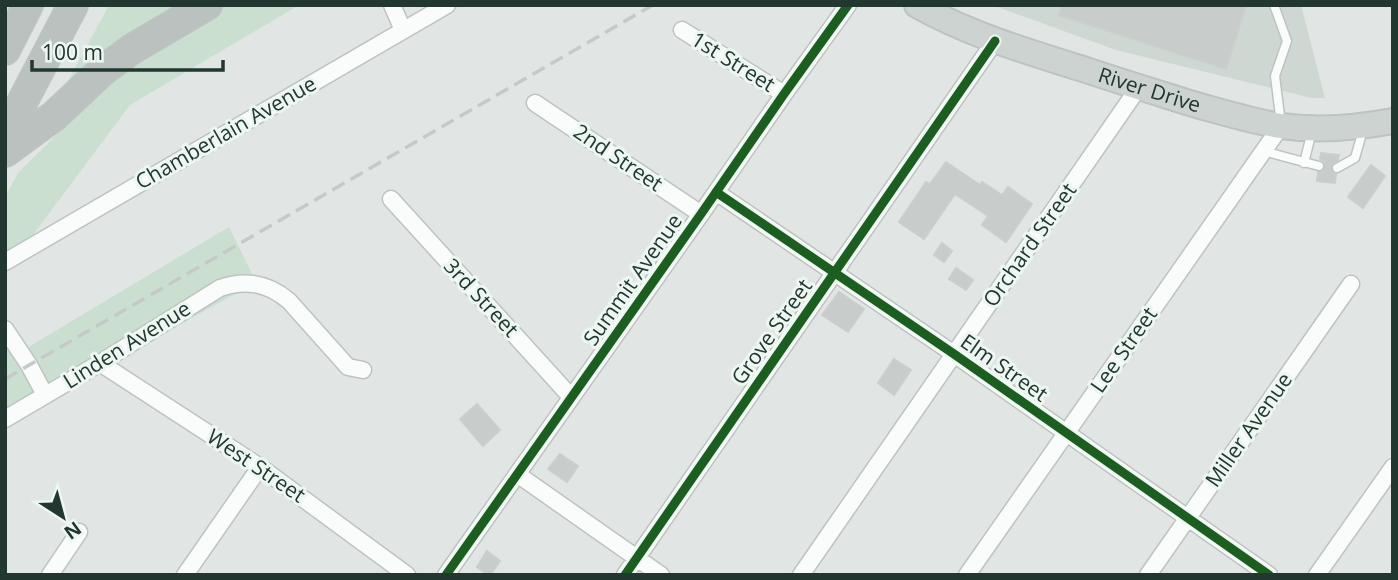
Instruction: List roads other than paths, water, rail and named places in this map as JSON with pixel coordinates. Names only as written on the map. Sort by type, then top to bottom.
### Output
[{"type":"highway","points":[[10,41],[27,5]]},
{"type":"highway","points":[[5,135],[73,5]]},
{"type":"highway","points":[[5,152],[54,116],[101,72],[132,49],[207,5]]},
{"type":"main road","name":"River Drive","points":[[917,5],[995,41],[1243,118],[1281,126],[1312,128],[1364,127],[1393,121]]},
{"type":"street","points":[[392,5],[403,30]]},
{"type":"street","name":"Chamberlain Avenue","points":[[5,262],[447,5]]},
{"type":"street","name":"Summit Avenue","points":[[446,575],[848,5]]},
{"type":"street","name":"1st Street","points":[[682,30],[784,94]]},
{"type":"street","name":"Grove Street","points":[[625,575],[995,41]]},
{"type":"street","name":"Orchard Street","points":[[801,575],[1139,87]]},
{"type":"street","name":"2nd Street","points":[[535,103],[701,214]]},
{"type":"street","name":"Lee Street","points":[[967,575],[1281,126]]},
{"type":"street","name":"Elm Street","points":[[716,192],[954,354],[1269,575]]},
{"type":"street","name":"3rd Street","points":[[391,199],[571,397]]},
{"type":"street","name":"Linden Avenue","points":[[5,419],[220,288],[232,284],[252,283],[278,292],[348,367],[363,370]]},
{"type":"street","name":"Miller Avenue","points":[[1148,575],[1351,284]]},
{"type":"street","points":[[5,329],[45,395]]},
{"type":"street","name":"West Street","points":[[100,363],[260,467],[407,575]]},
{"type":"street","points":[[186,575],[260,467]]},
{"type":"street","points":[[1317,575],[1393,467]]},
{"type":"street","points":[[517,474],[661,575]]},
{"type":"street","points":[[50,575],[79,532]]},
{"type":"lane","points":[[1274,5],[1287,41],[1275,76],[1281,126]]},
{"type":"lane","points":[[1337,168],[1355,158],[1364,127]]},
{"type":"lane","points":[[1304,163],[1312,128]]},
{"type":"lane","points":[[1263,151],[1319,166]]},
{"type":"railway","points":[[5,379],[653,5]]}]
